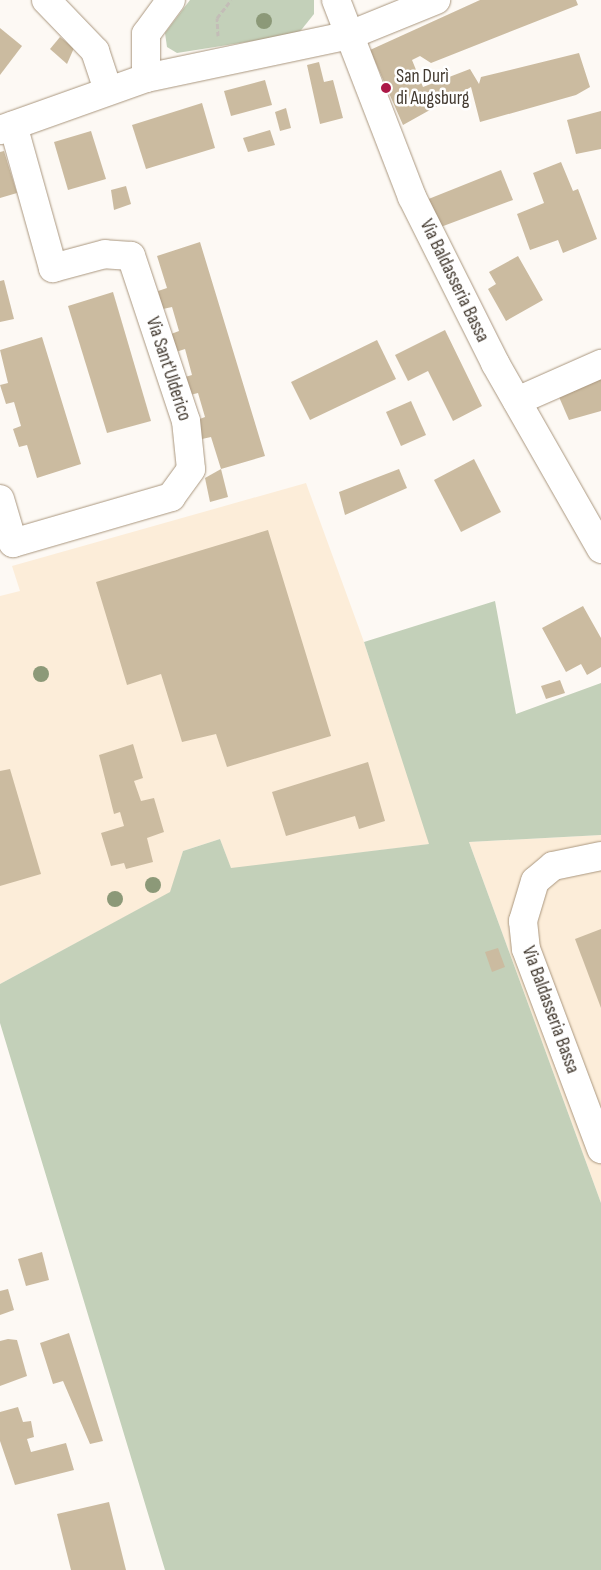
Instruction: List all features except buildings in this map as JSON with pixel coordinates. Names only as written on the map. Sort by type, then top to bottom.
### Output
[{"type":"street","points":[[46,0],[90,44],[108,90]]},
{"type":"street","points":[[146,78],[146,34],[171,0]]},
{"type":"street","name":"Via Baldasseria Bassa","points":[[336,0],[412,197],[517,401],[601,549]]},
{"type":"street","name":"Via Sant'Ulderico","points":[[0,499],[13,543],[171,497],[191,469],[186,421],[131,256],[105,254],[53,268],[7,128],[108,90],[146,78],[350,35],[436,0]]},
{"type":"street","points":[[517,401],[601,364]]},
{"type":"street","name":"Via Baldasseria Bassa","points":[[601,856],[578,858],[547,871],[531,889],[523,921],[526,949],[601,1149]]},
{"type":"path","points":[[219,37],[217,18],[231,0]]},
{"type":"shaded area","points":[[306,483],[364,642],[430,844],[231,869],[220,839],[183,851],[171,892],[0,984],[0,596],[20,591],[12,566]]},
{"type":"shaded area","points":[[601,835],[601,1203],[469,842]]},
{"type":"green space","points":[[190,0],[314,0],[314,14],[298,34],[177,53],[167,47],[165,33]]},
{"type":"green space","points":[[495,601],[516,714],[601,683],[601,835],[469,842],[601,1203],[601,1570],[165,1570],[0,1023],[0,984],[170,892],[183,851],[220,839],[231,868],[429,844],[364,642]]},
{"type":"place","name":"San Durì di Augsburg","points":[[386,88]]}]
